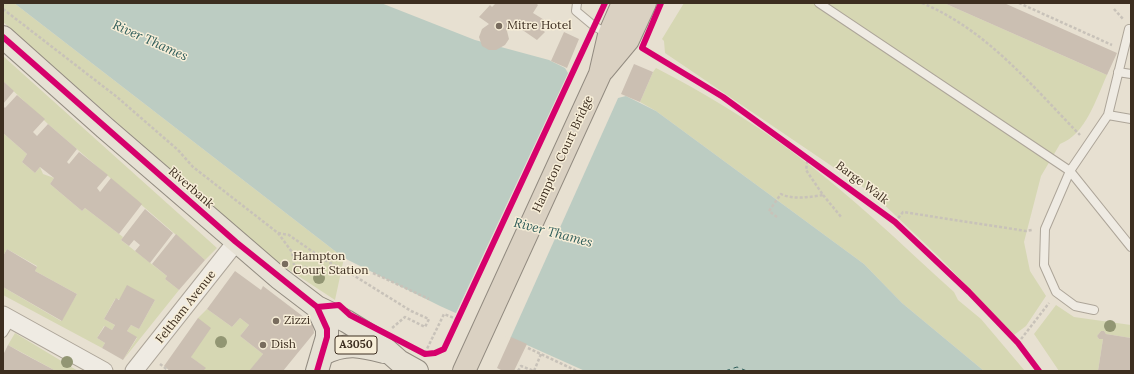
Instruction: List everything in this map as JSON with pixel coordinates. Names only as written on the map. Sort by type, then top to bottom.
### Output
[{"type":"highway","points":[[598,79],[609,35],[623,3]]},
{"type":"highway","points":[[598,79],[628,40],[645,3]]},
{"type":"highway","name":"Hampton Court Bridge","points":[[470,363],[598,79]]},
{"type":"main road","name":"Riverbank","points":[[3,37],[236,242],[317,307],[421,362]]},
{"type":"main road","name":"Riverbank","points":[[317,307],[326,329],[327,336],[317,365]]},
{"type":"main road","name":"A3050","points":[[317,365],[333,349],[359,345],[388,344]]},
{"type":"street","name":"Feltham Avenue","points":[[134,371],[236,242]]},
{"type":"street","points":[[6,322],[104,371]]},
{"type":"lane","points":[[577,3],[576,10],[581,17],[609,35]]},
{"type":"lane","points":[[819,3],[1070,171],[1131,247]]},
{"type":"lane","points":[[1094,310],[1075,306],[1056,292],[1044,265],[1045,229],[1070,171],[1108,115],[1129,29]]},
{"type":"lane","points":[[1118,72],[1131,74]]},
{"type":"lane","points":[[1108,115],[1131,118]]},
{"type":"path","points":[[922,3],[955,19],[991,45],[1089,144]]},
{"type":"path","points":[[1019,3],[1123,50]]},
{"type":"path","points":[[3,9],[117,97],[178,150],[193,166],[278,233],[292,252],[294,268]]},
{"type":"path","points":[[801,152],[814,161]]},
{"type":"path","points":[[808,157],[806,170],[823,195],[842,218]]},
{"type":"path","points":[[777,217],[769,211],[781,194],[787,197],[807,198],[823,195]]},
{"type":"path","points":[[895,222],[903,212],[1026,231],[1045,229]]},
{"type":"path","points":[[278,233],[289,235],[323,259],[353,275],[411,311],[429,319],[425,327],[405,318],[388,344]]},
{"type":"path","points":[[373,272],[429,299]]},
{"type":"path","points":[[1013,337],[1020,346],[1056,292]]},
{"type":"path","points":[[421,362],[444,314],[457,323],[462,313]]},
{"type":"path","points":[[528,348],[577,371]]},
{"type":"path","points":[[518,371],[521,366],[534,371],[541,354]]},
{"type":"green space","points":[[3,3],[14,3],[344,258],[335,300],[271,258],[3,22]]},
{"type":"green space","points":[[684,3],[944,3],[1107,75],[1089,115],[1077,132],[1060,144],[1041,176],[1024,242],[1030,271],[1046,296],[1026,326],[1014,335],[940,258],[873,194],[665,53],[664,41],[662,39]]},
{"type":"green space","points":[[3,56],[217,248],[205,260],[48,124],[3,81]]},
{"type":"green space","points":[[656,68],[742,117],[791,151],[833,184],[954,292],[958,300],[981,319],[1025,371],[984,371],[902,303],[864,264],[656,111],[640,102]]},
{"type":"green space","points":[[3,133],[27,154],[22,162],[35,173],[40,167],[43,174],[54,178],[50,184],[82,211],[85,208],[123,237],[121,240],[167,276],[165,279],[179,290],[123,360],[137,338],[127,331],[131,325],[139,329],[155,300],[115,299],[104,319],[115,325],[112,330],[104,326],[97,338],[105,343],[102,348],[3,295],[3,287],[61,321],[77,294],[35,271],[37,266],[7,249],[3,256]]},
{"type":"green space","points":[[1056,305],[1074,317],[1131,325],[1131,338],[1106,334],[1104,331],[1101,331],[1097,336],[1099,339],[1103,339],[1098,371],[1059,371],[1034,334]]},
{"type":"green space","points":[[207,309],[232,327],[240,318],[249,325],[240,336],[263,354],[250,371],[203,371],[205,368],[191,357],[198,318]]},
{"type":"green space","points":[[15,333],[78,371],[56,371],[8,345]]},
{"type":"water","name":"River Thames","points":[[14,3],[381,3],[475,40],[549,60],[565,68],[568,73],[618,98],[626,96],[656,111],[864,264],[902,303],[984,371],[585,371],[440,306],[344,258]]},
{"type":"pier","points":[[569,71],[619,96],[510,339],[455,315]]},
{"type":"building","name":"Mitre Hotel","points":[[496,3],[536,3],[538,5],[533,13],[546,21],[540,28],[545,32],[537,40],[521,29],[525,25],[517,19],[507,31],[509,39],[505,45],[496,50],[489,50],[482,46],[479,37],[482,29],[489,24],[479,17],[490,5],[492,7]]},
{"type":"building","points":[[944,3],[1004,3],[1117,53],[1107,75]]},
{"type":"building","points":[[564,32],[579,39],[567,68],[551,61]]},
{"type":"building","points":[[634,64],[653,72],[640,102],[621,94]]},
{"type":"building","points":[[3,81],[14,91],[3,104]]},
{"type":"building","points":[[17,95],[45,119],[33,132],[37,136],[48,124],[77,149],[67,162],[69,164],[79,152],[108,175],[97,188],[100,192],[111,178],[142,204],[119,234],[85,208],[82,211],[50,184],[54,178],[40,167],[35,173],[22,162],[27,154],[3,133],[3,106],[5,108]]},
{"type":"building","points":[[145,209],[173,233],[150,263],[135,251],[140,245],[134,240],[129,246],[121,240]]},
{"type":"building","points":[[176,234],[205,260],[179,290],[165,279],[167,276],[152,264]]},
{"type":"building","points":[[7,249],[37,267],[35,271],[77,294],[62,321],[3,287],[3,256]]},
{"type":"building","points":[[235,271],[261,290],[263,286],[313,324],[314,333],[283,371],[249,371],[263,354],[240,336],[249,325],[240,318],[232,327],[207,309]]},
{"type":"building","points":[[127,285],[155,300],[139,329],[131,325],[127,331],[137,337],[123,360],[102,348],[105,343],[97,338],[105,326],[112,330],[115,325],[104,319],[116,298],[119,300]]},
{"type":"building","points":[[198,318],[211,328],[191,357],[206,368],[203,371],[170,371],[164,366]]},
{"type":"building","points":[[1101,331],[1104,331],[1106,334],[1131,338],[1131,371],[1098,371],[1103,339],[1099,339],[1097,336]]},
{"type":"building","points":[[511,337],[527,344],[514,371],[503,371],[497,368]]},
{"type":"building","points":[[8,345],[56,371],[3,371],[3,355]]},
{"type":"ferry route","points":[[725,371],[737,367],[747,371]]},
{"type":"cycle path","points":[[317,307],[339,305],[350,315],[425,354],[435,353],[444,349],[605,3]]},
{"type":"cycle path","name":"Barge Walk","points":[[661,3],[642,48],[723,97],[895,222],[969,292],[1018,343],[1039,371]]},
{"type":"cycle path","points":[[3,37],[236,242],[317,307],[327,329],[327,337],[317,371]]},
{"type":"place","name":"Mitre Hotel","points":[[499,26]]},
{"type":"place","name":"Hampton Court Station","points":[[285,264]]},
{"type":"place","name":"Zizzi","points":[[276,321]]},
{"type":"place","name":"Dish","points":[[263,345]]}]
